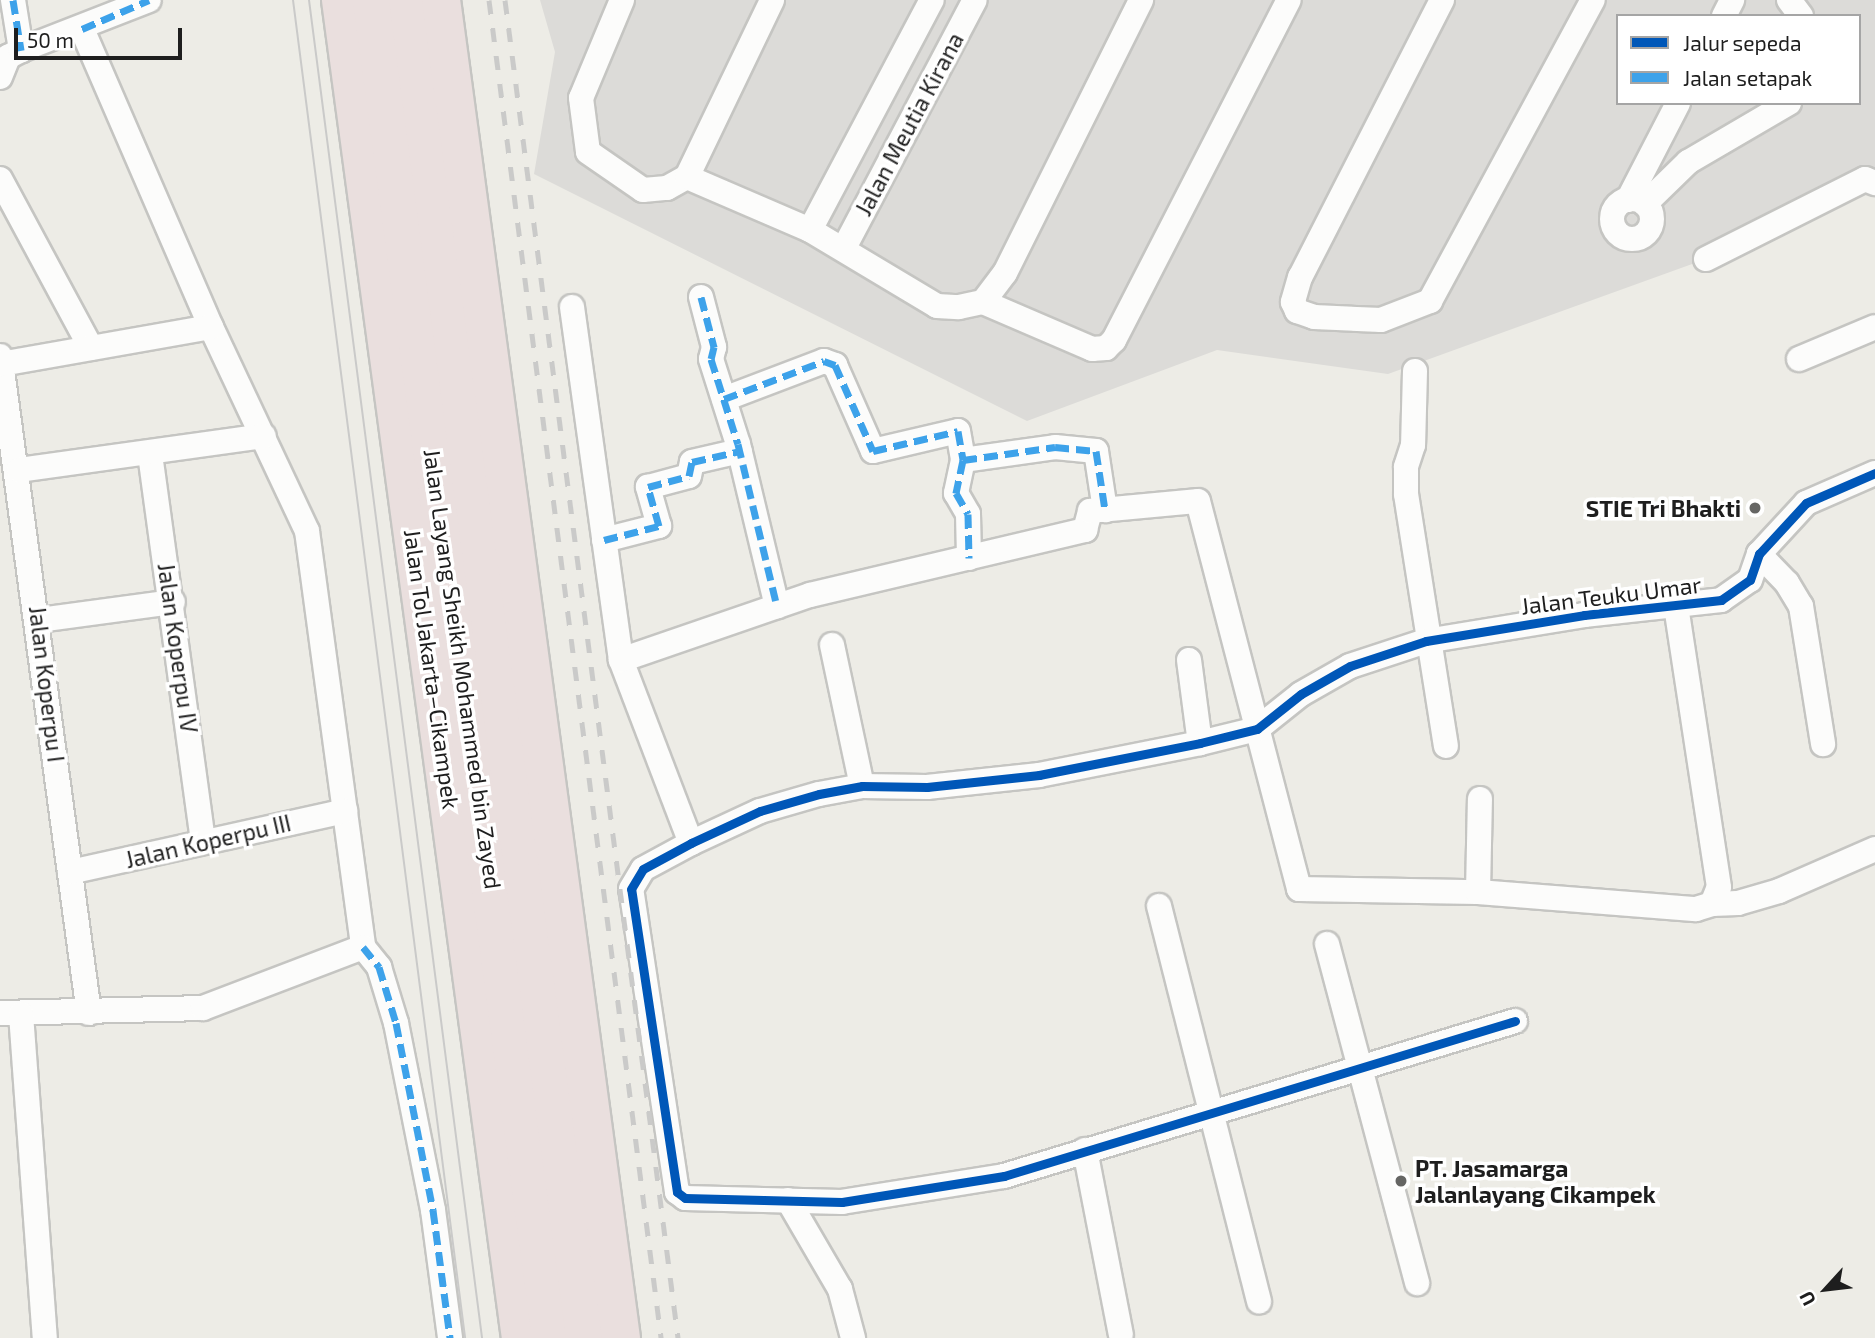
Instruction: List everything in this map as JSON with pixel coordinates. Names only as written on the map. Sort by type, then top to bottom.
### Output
[{"type":"highway","name":"Jalan Tol Jakarta–Cikampek","points":[[341,0],[521,1338]]},
{"type":"highway","name":"Jalan Layang Sheikh Mohammed bin Zayed","points":[[372,0],[551,1338]]},
{"type":"highway","name":"Jalan Layang Sheikh Mohammed bin Zayed","points":[[408,0],[586,1338]]},
{"type":"highway","points":[[442,0],[621,1338]]},
{"type":"street","points":[[13,0],[21,50]]},
{"type":"street","points":[[622,0],[581,99],[588,152],[643,190],[667,188],[687,177],[772,0]]},
{"type":"street","name":"Jalan Meutia Kirana","points":[[810,230],[932,0]]},
{"type":"street","name":"Jalan Meutia Kirana","points":[[844,248],[975,0]]},
{"type":"street","points":[[983,302],[1005,273],[1141,0]]},
{"type":"street","points":[[687,177],[810,230],[937,306],[983,302],[1092,349],[1105,348],[1114,340],[1289,0]]},
{"type":"street","points":[[1442,0],[1300,277],[1293,302],[1297,311],[1336,319],[1381,320],[1430,301],[1593,0]]},
{"type":"street","points":[[0,77],[8,57],[21,50],[82,29],[143,1]]},
{"type":"street","points":[[82,29],[211,327],[307,531],[363,947],[379,967],[396,1023],[433,1209],[450,1338]]},
{"type":"street","points":[[1677,105],[1637,202],[1688,162],[1786,105]]},
{"type":"street","points":[[1706,259],[1865,178],[1875,183]]},
{"type":"street","points":[[0,179],[92,348]]},
{"type":"street","points":[[701,298],[714,347],[711,359],[740,451],[778,606]]},
{"type":"street","points":[[572,307],[621,660],[691,843]]},
{"type":"street","points":[[1,364],[211,327]]},
{"type":"street","points":[[1799,359],[1875,327]]},
{"type":"street","name":"Jalan Koperpu I","points":[[0,356],[19,470],[89,1013]]},
{"type":"street","points":[[724,399],[824,361],[835,365],[873,451],[958,431],[963,460],[957,472],[957,493],[968,514],[969,558]]},
{"type":"street","points":[[1415,372],[1413,445],[1406,467],[1406,494],[1426,641],[1446,746]]},
{"type":"street","points":[[19,470],[150,454],[264,436]]},
{"type":"street","points":[[963,460],[1055,447],[1096,451],[1105,510]]},
{"type":"street","points":[[604,540],[659,526],[648,487],[689,476],[692,462],[740,451]]},
{"type":"street","name":"Jalan Koperpu IV","points":[[150,454],[173,602],[203,841]]},
{"type":"street","name":"Jalan Teuku Umar","points":[[1515,1021],[1360,1071],[1085,1150],[1004,1177],[842,1202],[685,1198],[677,1192],[631,889],[643,869],[760,811],[862,786],[927,787],[1039,775],[1200,743],[1256,729],[1350,666],[1426,641],[1584,615],[1721,600],[1750,580],[1759,554],[1805,503],[1875,473]]},
{"type":"street","points":[[621,660],[778,606],[1085,530],[1090,511],[1198,501],[1300,890],[1478,892],[1696,909],[1712,904],[1738,903],[1779,891],[1875,849]]},
{"type":"street","points":[[1759,554],[1795,593],[1801,606],[1823,744]]},
{"type":"street","points":[[39,620],[173,602]]},
{"type":"street","points":[[1676,607],[1719,887],[1712,904]]},
{"type":"street","points":[[832,645],[862,786]]},
{"type":"street","points":[[1189,660],[1200,743]]},
{"type":"street","points":[[1478,892],[1480,799]]},
{"type":"street","name":"Jalan Koperpu III","points":[[70,872],[345,811]]},
{"type":"street","points":[[1159,906],[1258,1302]]},
{"type":"street","points":[[1327,944],[1417,1283]]},
{"type":"street","points":[[45,1338],[11,1013],[203,1008],[363,947]]},
{"type":"street","points":[[1085,1150],[1121,1335]]},
{"type":"street","points":[[788,1200],[840,1289],[853,1338]]},
{"type":"shaded area","points":[[540,0],[1875,0],[1875,178],[1706,259],[1388,374],[1217,350],[1027,421],[534,174],[555,52]]},
{"type":"tram line","points":[[293,0],[465,1338]]},
{"type":"tram line","points":[[309,0],[482,1338]]},
{"type":"railway","points":[[489,0],[661,1338]]},
{"type":"railway","points":[[505,0],[678,1338]]},
{"type":"marked path","points":[[13,0],[21,50]]},
{"type":"marked path","points":[[82,29],[149,0]]},
{"type":"marked path","points":[[701,297],[714,347],[711,359],[738,444],[777,606]]},
{"type":"marked path","points":[[724,399],[824,361],[835,365],[873,451],[958,431],[963,460],[956,493],[968,514],[969,558]]},
{"type":"marked path","points":[[963,460],[1055,447],[1096,451],[1105,510]]},
{"type":"marked path","points":[[604,540],[659,526],[648,487],[689,476],[692,462],[740,451]]},
{"type":"marked path","points":[[363,947],[379,967],[396,1023],[433,1210],[450,1338]]},
{"type":"cycle path","points":[[1515,1021],[1004,1176],[842,1202],[685,1198],[677,1192],[631,889],[643,869],[691,843],[760,811],[819,794],[862,786],[927,787],[1039,775],[1200,743],[1257,729],[1301,694],[1350,666],[1426,641],[1584,615],[1721,600],[1750,580],[1759,554],[1806,503],[1875,473]]},
{"type":"place","name":"STIE Tri Bhakti","points":[[1755,508]]},
{"type":"place","name":"PT. Jasamarga Jalanlayang Cikampek","points":[[1401,1181]]}]
